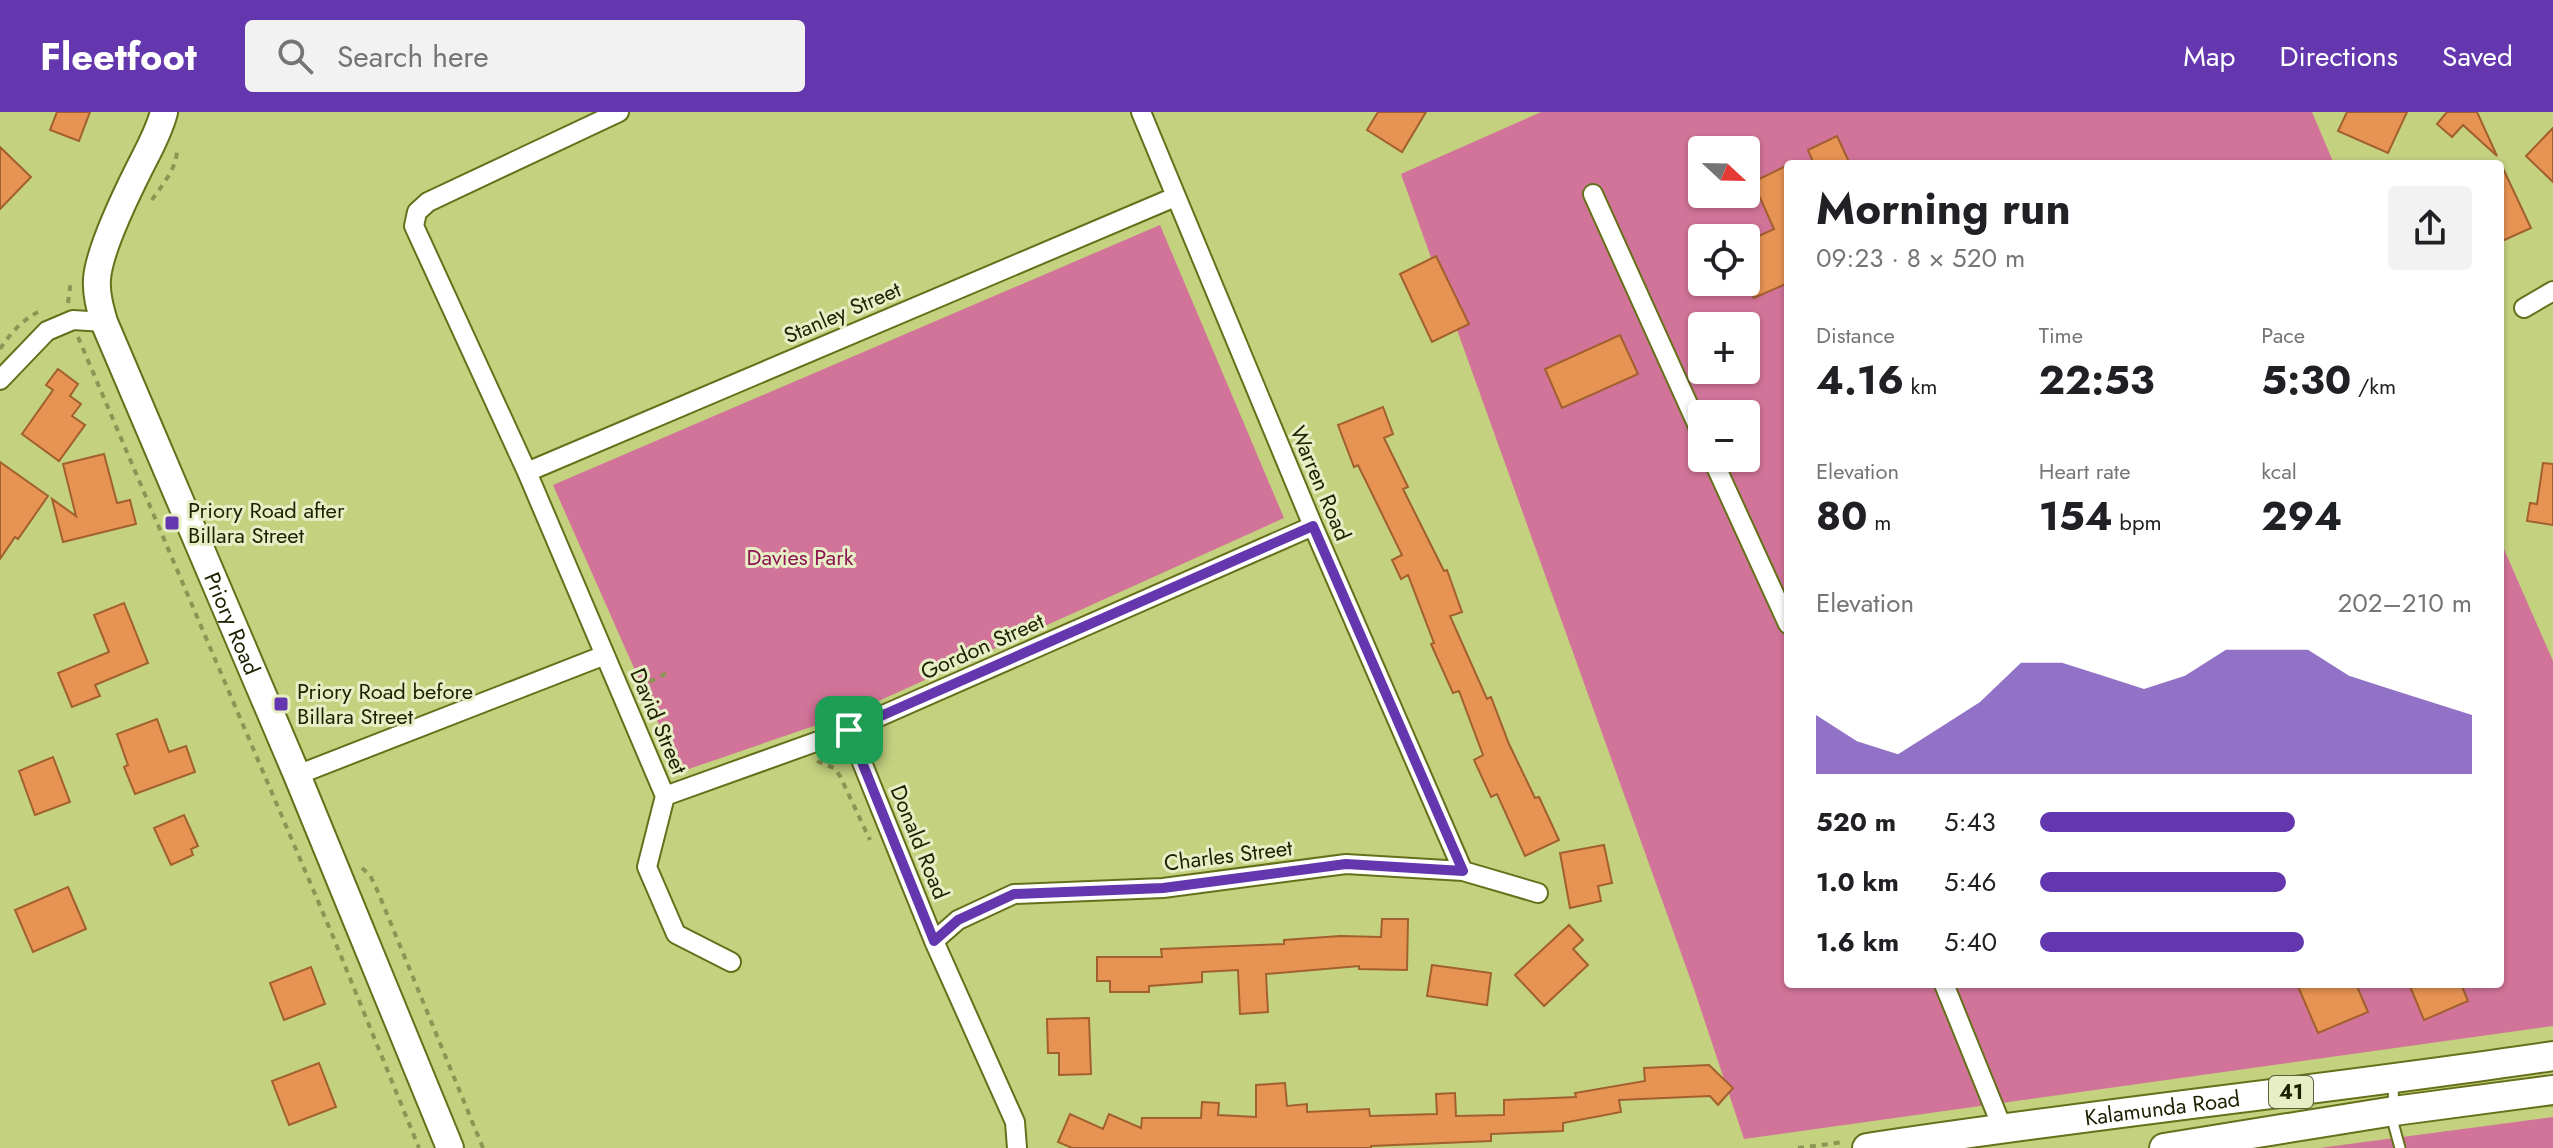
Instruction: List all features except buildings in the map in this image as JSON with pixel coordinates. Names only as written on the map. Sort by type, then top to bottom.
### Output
[{"type":"main road","name":"Kalamunda Road","points":[[1867,1148],[2002,1127],[2392,1080],[2553,1056]]},
{"type":"main road","name":"Kalamunda Road","points":[[2164,1148],[2394,1111],[2553,1090]]},
{"type":"street","name":"Priory Road","points":[[164,112],[113,230],[97,278],[98,303],[450,1148]]},
{"type":"street","name":"David Street","points":[[619,112],[428,202],[417,212],[414,226],[527,472],[665,796],[647,867],[676,934],[731,962]]},
{"type":"street","name":"Warren Road","points":[[1141,112],[1313,526],[1463,871]]},
{"type":"street","name":"Priory Road","points":[[113,230],[178,125]]},
{"type":"street","points":[[1593,194],[1688,404]]},
{"type":"street","name":"Stanley Street","points":[[527,472],[1175,197]]},
{"type":"street","points":[[2524,308],[2553,291]]},
{"type":"street","points":[[0,380],[70,312],[104,322]]},
{"type":"street","points":[[1718,472],[1784,615]]},
{"type":"street","name":"Gordon Street","points":[[665,796],[849,730],[1313,526]]},
{"type":"street","points":[[297,775],[605,655]]},
{"type":"street","name":"Donald Road","points":[[849,730],[934,941],[1015,1122],[1017,1148]]},
{"type":"street","name":"Charles Street","points":[[934,941],[958,920],[1014,894],[1163,888],[1346,864],[1463,871],[1538,893]]},
{"type":"street","points":[[1946,988],[2002,1127]]},
{"type":"lane","points":[[2392,1080],[2394,1126],[2400,1148]]},
{"type":"path","points":[[145,210],[177,156],[178,125]]},
{"type":"path","points":[[70,312],[419,1148]]},
{"type":"path","points":[[352,862],[370,875],[483,1148]]},
{"type":"green space","points":[[1541,112],[2312,112],[2332,160],[1784,160],[1784,988],[2504,988],[2504,549],[2553,661],[2553,1026],[1744,1139],[1694,989],[1401,174]]},
{"type":"green space","name":"Davies Park","points":[[1160,225],[1284,518],[852,713],[680,772],[553,485]]},
{"type":"green space","points":[[2553,1117],[2553,1148],[2319,1148]]},
{"type":"place","name":"Priory Road after Billara Street","points":[[172,523]]},
{"type":"place","name":"Priory Road before Billara Street","points":[[281,704]]},
{"type":"route","points":[[1313,526],[1463,871],[1346,864],[1163,888],[1014,894],[958,920],[934,941],[849,730],[1313,526]]}]
